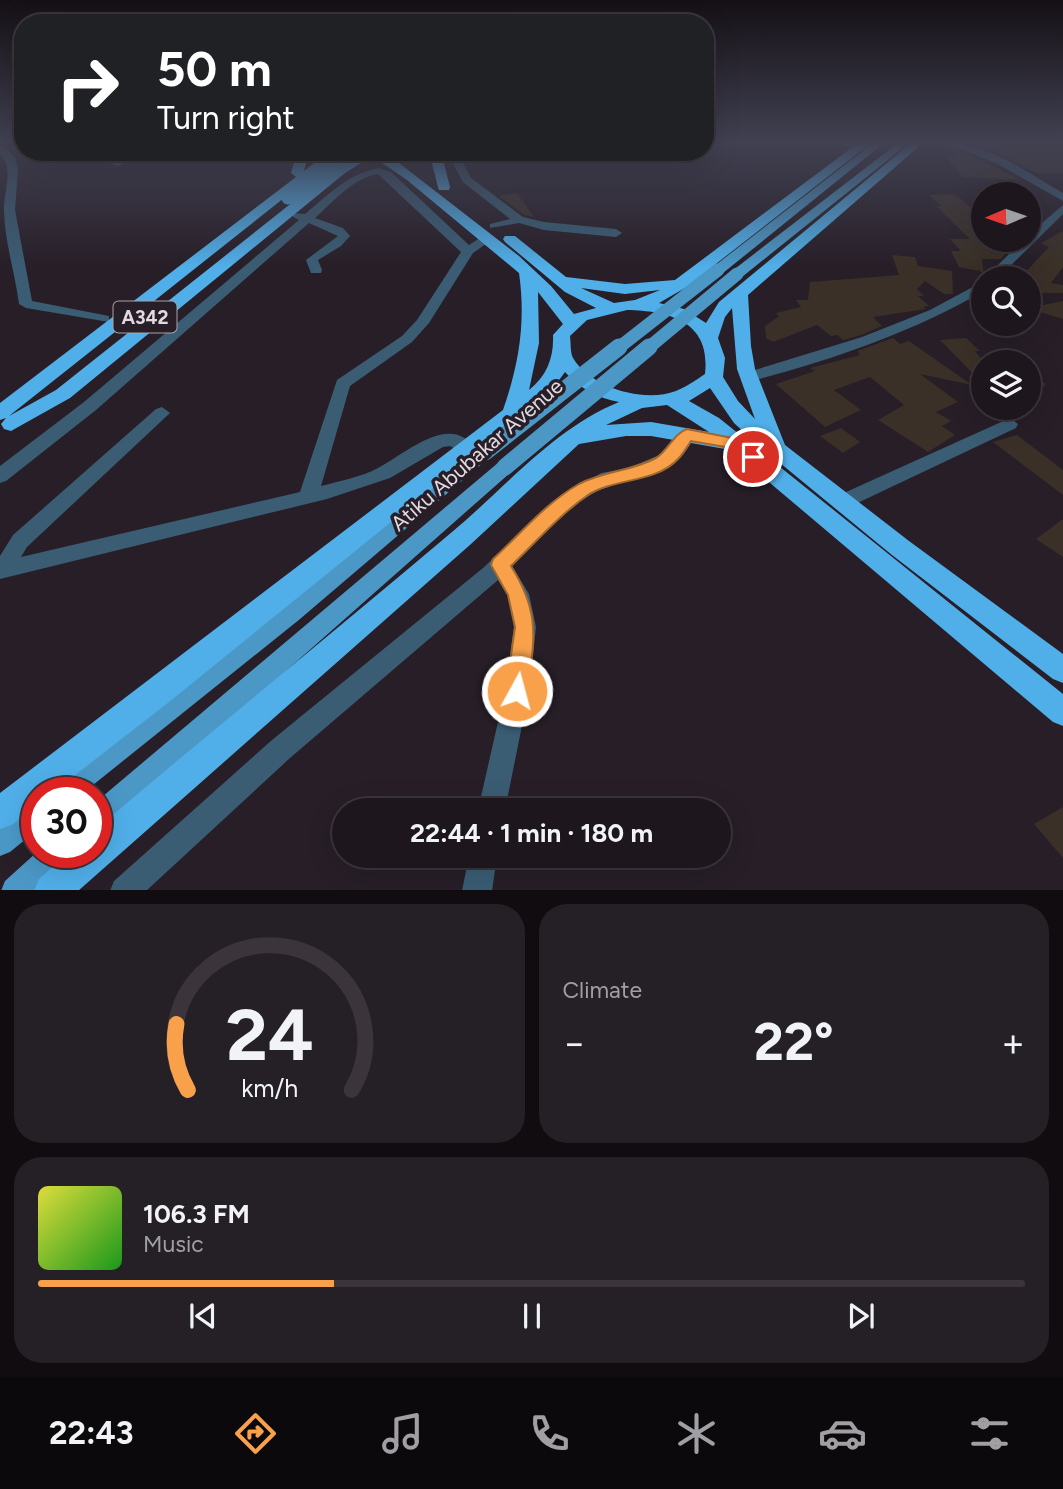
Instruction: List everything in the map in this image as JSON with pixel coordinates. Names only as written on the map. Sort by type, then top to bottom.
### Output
[{"type":"highway","points":[[3,420],[23,381],[282,185]]},
{"type":"highway","name":"A342","points":[[284,202],[303,185]]},
{"type":"highway","name":"A342","points":[[3,420],[306,185]]},
{"type":"highway","points":[[3,420],[64,394],[202,282],[284,202],[315,185]]},
{"type":"highway","points":[[432,185],[490,232],[579,294],[608,307]]},
{"type":"highway","points":[[440,185],[548,292],[572,324]]},
{"type":"highway","points":[[0,813],[476,450],[512,413],[550,382],[559,363],[560,340],[581,317],[608,307],[637,305],[662,296],[812,185]]},
{"type":"highway","points":[[711,336],[718,316],[739,284],[865,185]]},
{"type":"highway","points":[[512,413],[531,347],[534,312],[527,272]]},
{"type":"highway","points":[[559,279],[625,289],[684,282]]},
{"type":"highway","points":[[739,284],[742,345],[748,377],[776,447]]},
{"type":"highway","points":[[637,305],[685,316],[711,336],[715,347],[713,377],[729,407],[842,502],[1063,670]]},
{"type":"highway","points":[[561,353],[569,369],[585,384],[610,395],[643,400],[671,399],[696,390],[713,377]]},
{"type":"highway","points":[[671,399],[694,411],[736,443],[1063,712]]},
{"type":"highway","points":[[112,838],[481,521],[570,438],[600,418],[643,400]]},
{"type":"highway","points":[[570,438],[626,429],[651,429],[736,443]]},
{"type":"highway","points":[[52,890],[78,868]]},
{"type":"main road","name":"Atiku Abubakar Avenue","points":[[82,777],[292,612],[476,450],[718,270],[826,185]]},
{"type":"main road","name":"Atiku Abubakar Avenue","points":[[112,806],[505,467],[739,284],[855,185]]},
{"type":"main road","points":[[0,842],[21,826]]},
{"type":"main road","points":[[16,890],[42,868]]},
{"type":"street","points":[[11,185],[9,210],[26,304],[104,319]]},
{"type":"street","points":[[0,476],[90,406],[306,217],[347,185]]},
{"type":"street","points":[[398,185],[468,251]]},
{"type":"street","points":[[473,185],[519,220],[544,226],[616,233]]},
{"type":"street","points":[[1040,185],[1063,198]]},
{"type":"street","points":[[284,202],[306,217],[339,231],[344,236],[339,243],[314,256],[312,260],[316,270]]},
{"type":"street","points":[[1003,266],[1063,208]]},
{"type":"street","points":[[308,497],[343,384],[407,339],[422,323],[468,251],[490,232],[519,220]]},
{"type":"street","points":[[202,282],[228,286]]},
{"type":"street","points":[[748,377],[867,340],[935,313],[971,292]]},
{"type":"street","points":[[1,570],[20,541],[162,413]]},
{"type":"street","points":[[842,502],[1010,424]]},
{"type":"street","points":[[125,890],[281,750],[500,565],[561,507],[584,490],[607,478],[653,467],[672,456],[687,435]]},
{"type":"street","points":[[1,570],[308,497],[376,477],[435,442],[453,440],[476,450]]},
{"type":"street","points":[[495,798],[517,691],[525,627],[518,594],[500,565]]},
{"type":"street","points":[[477,890],[481,868]]},
{"type":"building","points":[[517,193],[534,217],[524,215],[499,196]]},
{"type":"building","points":[[955,194],[971,208],[971,252],[1006,253],[1001,259],[982,259],[983,266],[971,266],[971,270],[959,267],[951,251],[961,251],[950,239],[970,239],[936,206],[941,206],[929,195]]},
{"type":"building","points":[[1063,231],[1063,267],[1051,283],[1063,285],[1063,293],[1041,293],[1041,266],[1031,266],[1049,247],[1041,243]]},
{"type":"building","points":[[892,255],[915,257],[918,266],[952,271],[953,294],[944,294],[925,281],[917,289],[924,296],[918,296],[929,306],[923,307],[926,309],[873,317],[882,326],[843,340],[837,335],[831,336],[817,325],[773,342],[766,338],[765,326],[779,316],[776,313],[801,307],[796,300],[808,300],[810,282],[899,275]]},
{"type":"building","points":[[1063,301],[1063,319],[1041,313],[1041,306]]},
{"type":"building","points":[[893,338],[900,344],[909,341],[971,384],[920,374],[958,402],[936,412],[951,421],[942,426],[955,435],[928,452],[878,420],[904,405],[870,377],[834,390],[861,410],[825,427],[776,384],[815,371],[810,368],[860,355],[857,351]]},
{"type":"building","points":[[966,338],[979,350],[971,350],[971,372],[940,340]]},
{"type":"building","points":[[841,428],[860,442],[843,453],[820,436]]},
{"type":"building","points":[[1017,435],[1063,470],[1063,495],[993,442]]},
{"type":"building","points":[[1063,519],[1063,557],[1036,539]]},
{"type":"building","points":[[1063,807],[1063,858],[1034,824]]},
{"type":"route","points":[[517,691],[525,627],[518,594],[500,565],[561,507],[584,490],[607,478],[653,467],[672,456],[687,435],[736,443],[753,457]]}]
